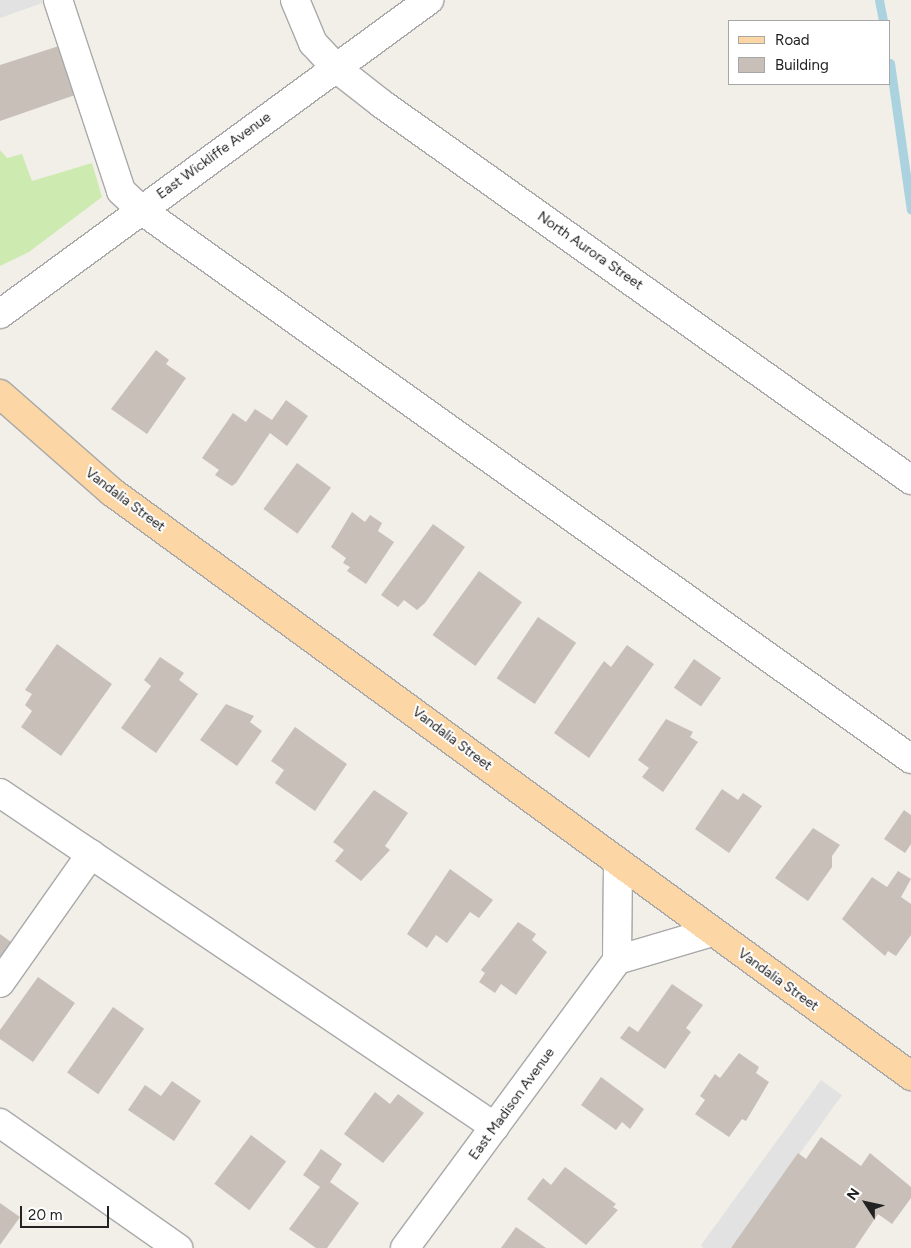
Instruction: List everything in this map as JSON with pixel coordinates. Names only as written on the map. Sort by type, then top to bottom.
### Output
[{"type":"main road","name":"Vandalia Street","points":[[0,394],[112,492],[911,1076]]},
{"type":"street","points":[[58,0],[121,191],[140,210],[911,759]]},
{"type":"street","name":"North Aurora Street","points":[[295,0],[313,43],[336,68],[911,480]]},
{"type":"street","name":"East Wickliffe Avenue","points":[[0,314],[429,0]]},
{"type":"street","points":[[0,793],[495,1128]]},
{"type":"street","points":[[0,983],[90,854]]},
{"type":"street","points":[[618,862],[617,960],[712,932]]},
{"type":"street","name":"East Madison Avenue","points":[[405,1248],[617,960]]},
{"type":"street","points":[[0,1122],[178,1248]]},
{"type":"green space","points":[[0,150],[7,158],[22,154],[32,181],[92,163],[102,197],[29,252],[0,266]]},
{"type":"shaded area","points":[[0,0],[44,0],[45,2],[0,18]]},
{"type":"shaded area","points":[[821,1080],[842,1095],[731,1248],[703,1248],[701,1246]]},
{"type":"building","points":[[59,46],[75,95],[0,121],[0,65]]},
{"type":"building","points":[[156,350],[169,360],[166,364],[186,378],[147,434],[111,409]]},
{"type":"building","points":[[286,400],[308,416],[287,446],[270,433],[236,483],[232,486],[215,475],[219,470],[202,458],[233,413],[246,422],[255,409],[272,420]]},
{"type":"building","points":[[297,463],[331,488],[297,534],[263,509]]},
{"type":"building","points":[[352,512],[365,522],[370,515],[382,523],[378,531],[394,542],[366,584],[347,571],[350,567],[343,563],[346,558],[331,547]]},
{"type":"building","points":[[433,524],[465,547],[425,603],[417,610],[404,600],[398,607],[381,595]]},
{"type":"building","points":[[479,571],[522,602],[475,666],[433,635]]},
{"type":"building","points":[[538,617],[576,643],[535,704],[497,678]]},
{"type":"building","points":[[57,644],[112,684],[61,756],[21,727],[32,711],[25,705],[32,694],[25,690]]},
{"type":"building","points":[[627,645],[654,664],[589,758],[554,733],[604,661],[611,667]]},
{"type":"building","points":[[160,657],[184,673],[179,680],[198,694],[156,753],[121,728],[151,686],[144,680]]},
{"type":"building","points":[[694,659],[721,678],[701,707],[674,688]]},
{"type":"building","points":[[226,704],[254,716],[250,722],[262,731],[237,766],[200,740]]},
{"type":"building","points":[[666,719],[693,732],[690,737],[698,742],[663,792],[642,777],[649,768],[638,760]]},
{"type":"building","points":[[295,727],[347,764],[315,811],[275,783],[284,770],[271,761]]},
{"type":"building","points":[[722,789],[738,800],[743,793],[762,806],[729,853],[695,829]]},
{"type":"building","points":[[374,790],[408,813],[385,846],[390,850],[361,881],[335,861],[344,850],[333,842]]},
{"type":"building","points":[[904,810],[911,815],[911,844],[905,853],[884,839]]},
{"type":"building","points":[[813,828],[840,845],[832,856],[832,867],[808,901],[775,878]]},
{"type":"building","points":[[450,869],[493,900],[479,918],[470,912],[447,943],[436,935],[427,948],[407,934]]},
{"type":"building","points":[[898,871],[911,879],[901,897],[911,904],[911,935],[896,956],[888,951],[885,956],[842,919],[872,877],[887,887]]},
{"type":"building","points":[[518,922],[536,934],[532,940],[547,952],[516,995],[501,984],[495,993],[479,982],[485,973],[481,970]]},
{"type":"building","points":[[0,934],[18,947],[0,973]]},
{"type":"building","points":[[38,977],[75,1003],[33,1062],[0,1039],[0,1030]]},
{"type":"building","points":[[672,984],[703,1005],[686,1028],[691,1032],[665,1069],[620,1038],[629,1026],[638,1032]]},
{"type":"building","points":[[113,1007],[144,1029],[98,1094],[67,1073]]},
{"type":"building","points":[[739,1053],[759,1067],[756,1073],[769,1082],[746,1121],[742,1119],[729,1137],[695,1114],[705,1100],[700,1096],[715,1074],[720,1078]]},
{"type":"building","points":[[601,1077],[644,1109],[630,1129],[622,1122],[616,1130],[581,1105]]},
{"type":"building","points":[[172,1081],[201,1101],[174,1141],[128,1110],[145,1085],[161,1096]]},
{"type":"building","points":[[375,1092],[390,1104],[398,1094],[424,1113],[383,1163],[344,1134]]},
{"type":"building","points":[[251,1135],[286,1161],[249,1210],[214,1184]]},
{"type":"building","points":[[821,1137],[861,1166],[870,1153],[911,1187],[911,1198],[892,1224],[878,1214],[855,1248],[731,1248],[798,1153],[806,1159]]},
{"type":"building","points":[[321,1149],[342,1164],[330,1182],[359,1203],[327,1248],[316,1248],[289,1229],[320,1187],[303,1175]]},
{"type":"building","points":[[565,1167],[616,1204],[613,1207],[618,1210],[586,1245],[527,1199],[543,1178],[551,1185]]},
{"type":"building","points":[[0,1203],[20,1217],[0,1245]]},
{"type":"building","points":[[516,1227],[546,1248],[501,1248]]},
{"type":"waterway","points":[[879,0],[883,20]]},
{"type":"waterway","points":[[891,70],[911,210]]}]
